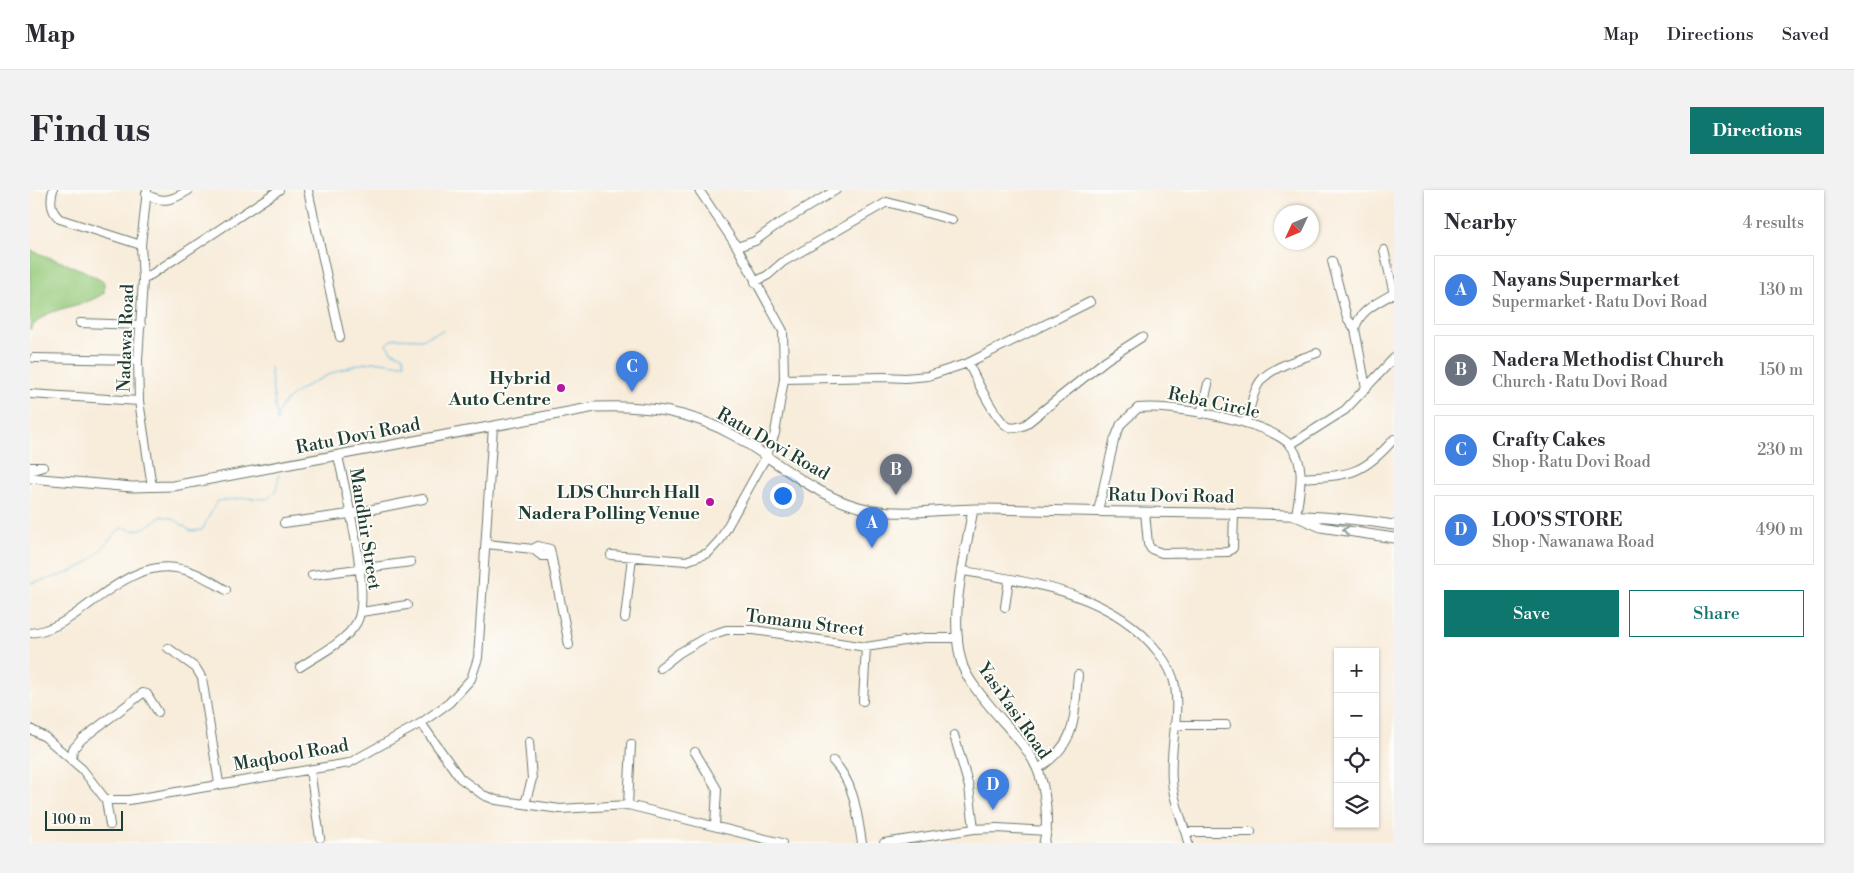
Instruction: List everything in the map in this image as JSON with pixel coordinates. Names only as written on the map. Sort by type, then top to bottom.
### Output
[{"type":"main road","name":"Ratu Dovi Road","points":[[30,478],[152,487],[203,482],[595,407],[650,408],[674,412],[707,423],[734,436],[806,484],[829,496],[870,510],[912,513],[972,509],[1334,516],[1394,525]]},
{"type":"main road","name":"YasiYasi Road","points":[[972,509],[957,604],[958,638],[963,666],[973,685],[1024,747],[1038,769],[1046,804],[1047,831],[1044,843]]},
{"type":"main road","name":"Ratu Dovi Road","points":[[1296,516],[1321,527],[1394,538]]},
{"type":"street","points":[[53,190],[51,204],[55,215],[60,219],[141,245]]},
{"type":"street","points":[[146,192],[155,199],[167,200],[189,190]]},
{"type":"street","points":[[143,280],[279,190]]},
{"type":"street","points":[[308,190],[340,337]]},
{"type":"street","points":[[612,555],[686,561],[708,554],[720,540],[766,457],[780,410],[784,379],[783,331],[737,247],[699,190]]},
{"type":"street","points":[[737,247],[755,241],[774,227],[836,190]]},
{"type":"street","name":"Nadawa Road","points":[[146,192],[141,245],[143,280],[138,360],[139,402],[152,487]]},
{"type":"street","points":[[755,282],[768,275],[783,262],[887,202],[952,220]]},
{"type":"street","points":[[1355,329],[1360,318],[1368,309],[1394,294],[1384,250]]},
{"type":"street","points":[[1332,261],[1347,318],[1355,329],[1366,388]]},
{"type":"street","points":[[784,379],[905,378],[928,376],[968,363],[1090,302]]},
{"type":"street","points":[[80,323],[141,325]]},
{"type":"street","points":[[968,363],[998,416],[1009,427],[1016,428],[1025,425],[1106,360],[1142,337]]},
{"type":"street","points":[[1246,423],[1256,389],[1263,378],[1288,363],[1317,353]]},
{"type":"street","points":[[34,358],[138,360]]},
{"type":"street","points":[[1296,516],[1301,478],[1300,466],[1290,445],[1344,410],[1394,358]]},
{"type":"street","points":[[1201,414],[1208,384]]},
{"type":"street","points":[[30,394],[139,402]]},
{"type":"street","name":"Reba Circle","points":[[1098,512],[1114,442],[1121,424],[1138,408],[1171,407],[1246,423],[1262,428],[1290,445]]},
{"type":"street","name":"Maqbool Road","points":[[106,800],[129,800],[219,783],[349,763],[421,723],[461,692],[476,669],[493,426]]},
{"type":"street","points":[[1301,478],[1346,475],[1364,468],[1378,457],[1394,439]]},
{"type":"street","name":"Mandhir Street","points":[[300,666],[352,630],[361,612],[359,570],[338,456]]},
{"type":"street","points":[[30,466],[43,467],[30,471]]},
{"type":"street","points":[[284,523],[350,514],[423,499]]},
{"type":"street","points":[[1145,512],[1148,544],[1156,552],[1172,553],[1228,552],[1233,548],[1234,542],[1234,514]]},
{"type":"street","points":[[486,544],[533,549],[538,546],[548,548],[568,645]]},
{"type":"street","points":[[625,618],[632,557]]},
{"type":"street","points":[[312,575],[411,562]]},
{"type":"street","points":[[30,633],[63,623],[127,578],[163,566],[196,574],[226,590]]},
{"type":"street","points":[[963,571],[1040,585],[1106,608],[1128,622],[1149,640],[1167,664],[1175,686],[1172,781],[1188,843]]},
{"type":"street","points":[[1005,607],[1009,579]]},
{"type":"street","points":[[361,612],[407,605]]},
{"type":"street","name":"Tomanu Street","points":[[660,668],[678,654],[708,636],[726,630],[754,630],[866,647],[923,638],[958,638]]},
{"type":"street","points":[[863,701],[866,647]]},
{"type":"street","points":[[168,648],[196,668],[202,678],[219,783]]},
{"type":"street","points":[[1038,769],[1050,760],[1069,738],[1078,675]]},
{"type":"street","points":[[72,758],[73,750],[82,739],[142,694],[147,694],[158,712]]},
{"type":"street","points":[[421,723],[452,770],[466,784],[483,796],[560,809],[628,805],[782,843]]},
{"type":"street","points":[[1174,725],[1226,725]]},
{"type":"street","points":[[30,729],[46,737],[72,758],[106,800],[110,824]]},
{"type":"street","points":[[954,735],[969,787],[974,829]]},
{"type":"street","points":[[525,804],[532,779],[529,742]]},
{"type":"street","points":[[628,805],[631,744]]},
{"type":"street","points":[[695,752],[717,789],[715,826]]},
{"type":"street","points":[[833,761],[841,769],[852,790],[862,843]]},
{"type":"street","points":[[310,770],[320,838]]},
{"type":"street","points":[[884,843],[974,829],[997,828],[1047,831]]},
{"type":"street","points":[[1186,832],[1251,832]]},
{"type":"street","points":[[741,843],[744,834]]},
{"type":"green space","points":[[30,250],[82,270],[104,282],[104,293],[85,302],[54,311],[37,322],[30,330]]},
{"type":"waterway","points":[[270,367],[277,422],[281,407],[298,391],[310,384],[338,371],[364,363],[405,363],[403,356],[391,351],[386,344],[395,338],[421,339],[443,331]]},
{"type":"waterway","points":[[30,583],[55,577],[79,568],[97,554],[114,534],[123,527],[134,530],[143,528],[162,516],[174,519],[191,531],[202,530],[217,501],[245,498],[267,499],[276,491],[279,474]]},
{"type":"place","name":"Hybrid Auto Centre","points":[[561,388]]},
{"type":"place","name":"Crafty Cakes","points":[[632,392]]},
{"type":"place","name":"Nadera Methodist Church","points":[[896,495]]},
{"type":"place","name":"LDS Church Hall Nadera Polling Venue","points":[[710,502]]},
{"type":"place","name":"Nayans Supermarket","points":[[872,548]]},
{"type":"place","name":"LOO'S STORE","points":[[993,810]]}]
